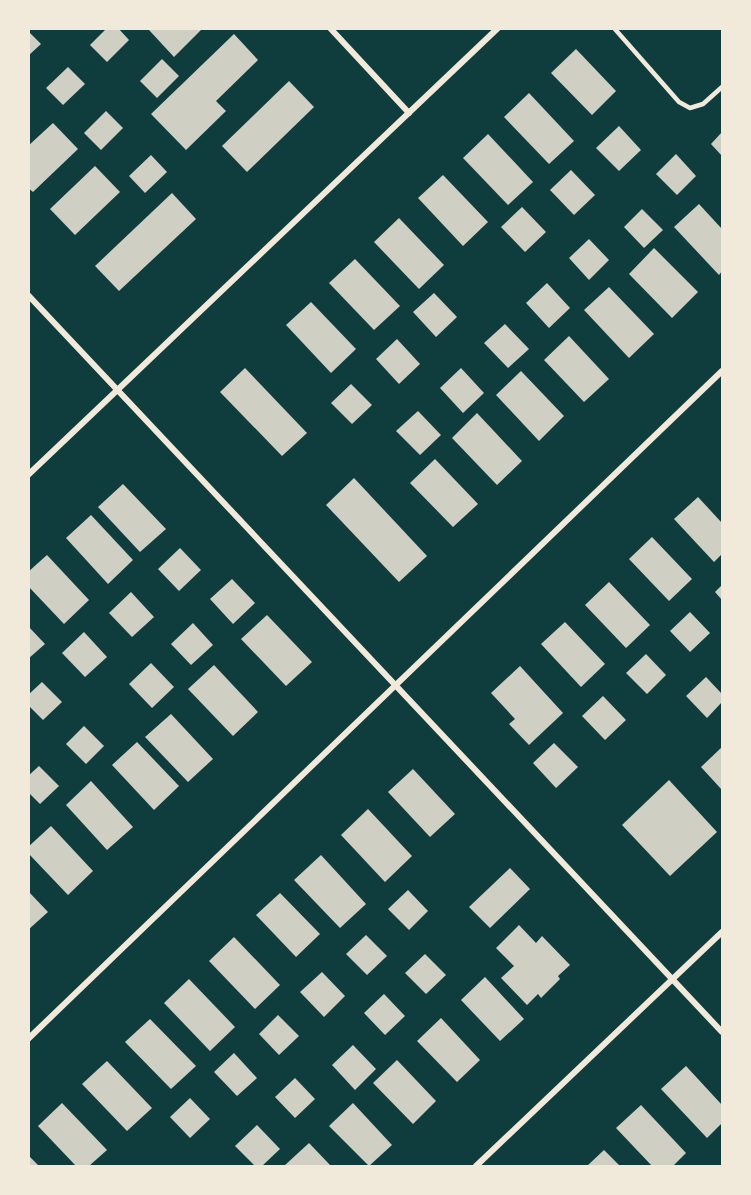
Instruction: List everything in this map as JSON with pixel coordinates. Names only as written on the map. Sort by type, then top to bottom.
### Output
[{"type":"street","points":[[330,28],[409,113]]},
{"type":"street","points":[[28,475],[498,28]]},
{"type":"street","points":[[28,295],[723,1032]]},
{"type":"street","points":[[28,1039],[723,371]]},
{"type":"street","points":[[476,1167],[723,932]]},
{"type":"lane","points":[[614,28],[684,105],[690,108],[703,104],[723,87]]},
{"type":"building","points":[[107,28],[118,28],[129,40],[107,62],[90,45]]},
{"type":"building","points":[[150,28],[203,28],[174,57],[149,30]]},
{"type":"building","points":[[28,31],[41,44],[28,56]]},
{"type":"building","points":[[234,34],[258,60],[216,101],[226,111],[186,150],[151,114]]},
{"type":"building","points":[[576,49],[616,91],[592,115],[551,73]]},
{"type":"building","points":[[162,59],[179,76],[157,98],[140,81]]},
{"type":"building","points":[[68,67],[85,84],[63,105],[46,88]]},
{"type":"building","points":[[289,81],[314,107],[247,172],[222,146]]},
{"type":"building","points":[[529,93],[574,141],[549,164],[504,117]]},
{"type":"building","points":[[106,111],[123,128],[101,150],[84,133]]},
{"type":"building","points":[[53,123],[78,149],[33,192],[28,188],[28,146]]},
{"type":"building","points":[[619,126],[641,150],[619,171],[596,148]]},
{"type":"building","points":[[722,132],[722,156],[711,144]]},
{"type":"building","points":[[488,134],[533,182],[508,205],[463,158]]},
{"type":"building","points":[[676,154],[696,176],[677,195],[656,174]]},
{"type":"building","points":[[151,155],[167,172],[145,193],[129,176]]},
{"type":"building","points":[[95,166],[120,192],[75,235],[50,209]]},
{"type":"building","points":[[571,170],[595,195],[574,215],[550,190]]},
{"type":"building","points":[[443,175],[488,222],[463,246],[418,198]]},
{"type":"building","points":[[172,193],[196,219],[119,291],[95,266]]},
{"type":"building","points":[[699,204],[722,229],[722,271],[719,275],[674,227]]},
{"type":"building","points":[[522,207],[546,232],[525,252],[501,227]]},
{"type":"building","points":[[642,209],[663,230],[644,248],[624,227]]},
{"type":"building","points":[[399,218],[444,265],[419,289],[374,242]]},
{"type":"building","points":[[589,239],[609,260],[589,280],[569,258]]},
{"type":"building","points":[[654,248],[698,292],[672,318],[629,274]]},
{"type":"building","points":[[355,259],[400,306],[374,330],[329,283]]},
{"type":"building","points":[[547,283],[570,308],[549,328],[526,303]]},
{"type":"building","points":[[609,287],[654,334],[629,358],[584,310]]},
{"type":"building","points":[[434,293],[457,317],[436,337],[413,312]]},
{"type":"building","points":[[311,302],[356,349],[331,373],[286,325]]},
{"type":"building","points":[[505,324],[529,349],[508,368],[484,343]]},
{"type":"building","points":[[569,336],[609,379],[584,402],[544,360]]},
{"type":"building","points":[[397,339],[420,364],[399,384],[376,359]]},
{"type":"building","points":[[245,368],[307,433],[282,456],[220,392]]},
{"type":"building","points":[[461,368],[484,393],[463,413],[440,388]]},
{"type":"building","points":[[521,371],[564,416],[539,441],[496,395]]},
{"type":"building","points":[[351,384],[372,405],[352,424],[331,403]]},
{"type":"building","points":[[418,411],[441,435],[420,455],[396,431]]},
{"type":"building","points":[[477,413],[522,461],[497,485],[452,438]]},
{"type":"building","points":[[435,459],[478,504],[453,527],[410,483]]},
{"type":"building","points":[[354,478],[427,556],[399,582],[326,505]]},
{"type":"building","points":[[123,484],[166,529],[140,552],[98,507]]},
{"type":"building","points":[[698,497],[722,523],[722,554],[714,562],[674,519]]},
{"type":"building","points":[[91,515],[133,560],[108,584],[66,538]]},
{"type":"building","points":[[652,537],[692,579],[669,601],[629,559]]},
{"type":"building","points":[[180,548],[201,570],[179,591],[158,569]]},
{"type":"building","points":[[47,555],[89,600],[64,624],[28,586],[28,572]]},
{"type":"building","points":[[232,579],[255,603],[233,624],[210,599]]},
{"type":"building","points":[[609,582],[650,625],[626,648],[585,605]]},
{"type":"building","points":[[722,585],[722,600],[715,592]]},
{"type":"building","points":[[131,592],[154,617],[132,637],[109,613]]},
{"type":"building","points":[[690,612],[710,633],[690,652],[670,631]]},
{"type":"building","points":[[267,615],[312,662],[286,686],[241,639]]},
{"type":"building","points":[[565,622],[605,664],[581,687],[541,644]]},
{"type":"building","points":[[193,623],[213,645],[191,665],[171,644]]},
{"type":"building","points":[[28,626],[45,644],[28,659]]},
{"type":"building","points":[[84,632],[107,657],[85,677],[62,653]]},
{"type":"building","points":[[646,654],[666,675],[647,694],[626,673]]},
{"type":"building","points":[[151,663],[174,687],[152,708],[129,684]]},
{"type":"building","points":[[214,665],[258,712],[233,736],[188,689]]},
{"type":"building","points":[[520,666],[563,713],[529,745],[509,724],[515,719],[491,693]]},
{"type":"building","points":[[706,677],[722,694],[722,702],[707,718],[686,696]]},
{"type":"building","points":[[42,682],[62,702],[43,720],[28,705],[28,695]]},
{"type":"building","points":[[603,696],[626,720],[605,740],[582,716]]},
{"type":"building","points":[[171,714],[213,759],[188,782],[145,737]]},
{"type":"building","points":[[84,726],[104,746],[86,764],[66,744]]},
{"type":"building","points":[[137,742],[179,786],[154,810],[112,765]]},
{"type":"building","points":[[554,743],[578,767],[556,788],[533,763]]},
{"type":"building","points":[[722,747],[722,790],[701,767]]},
{"type":"building","points":[[39,766],[59,786],[40,804],[28,792],[28,776]]},
{"type":"building","points":[[413,769],[455,814],[430,837],[388,792]]},
{"type":"building","points":[[669,780],[717,832],[670,876],[622,825]]},
{"type":"building","points":[[91,781],[133,827],[107,850],[66,805]]},
{"type":"building","points":[[368,809],[412,856],[385,882],[341,835]]},
{"type":"building","points":[[51,826],[93,871],[68,895],[28,853],[28,847]]},
{"type":"building","points":[[321,855],[366,904],[340,928],[294,880]]},
{"type":"building","points":[[510,868],[530,889],[490,928],[469,907]]},
{"type":"building","points":[[408,890],[428,911],[409,930],[388,909]]},
{"type":"building","points":[[28,891],[48,912],[28,930]]},
{"type":"building","points":[[280,893],[320,934],[296,957],[256,915]]},
{"type":"building","points":[[519,925],[536,943],[542,936],[570,965],[541,998],[538,994],[527,1005],[501,978],[514,966],[496,948]]},
{"type":"building","points":[[366,935],[387,956],[367,975],[346,954]]},
{"type":"building","points":[[234,937],[280,985],[255,1009],[209,961]]},
{"type":"building","points":[[425,954],[446,975],[426,994],[405,973]]},
{"type":"building","points":[[322,972],[345,996],[324,1017],[300,992]]},
{"type":"building","points":[[485,977],[524,1019],[500,1041],[461,1000]]},
{"type":"building","points":[[189,979],[235,1027],[210,1051],[164,1003]]},
{"type":"building","points":[[384,994],[405,1016],[385,1035],[364,1013]]},
{"type":"building","points":[[278,1015],[299,1036],[279,1055],[259,1034]]},
{"type":"building","points":[[441,1018],[480,1060],[457,1082],[417,1041]]},
{"type":"building","points":[[150,1019],[196,1066],[171,1089],[125,1042]]},
{"type":"building","points":[[353,1045],[376,1069],[355,1090],[332,1065]]},
{"type":"building","points":[[234,1053],[257,1078],[237,1096],[214,1072]]},
{"type":"building","points":[[397,1060],[436,1101],[413,1124],[373,1083]]},
{"type":"building","points":[[107,1061],[152,1108],[127,1131],[82,1084]]},
{"type":"building","points":[[686,1066],[722,1105],[722,1123],[707,1138],[661,1089]]},
{"type":"building","points":[[295,1078],[315,1099],[295,1118],[275,1097]]},
{"type":"building","points":[[190,1098],[210,1119],[190,1138],[170,1117]]},
{"type":"building","points":[[62,1103],[107,1150],[89,1166],[76,1166],[38,1126]]},
{"type":"building","points":[[353,1103],[392,1145],[369,1166],[329,1126]]},
{"type":"building","points":[[641,1105],[686,1153],[673,1166],[652,1166],[616,1128]]},
{"type":"building","points":[[257,1125],[280,1149],[262,1166],[255,1166],[235,1146]]},
{"type":"building","points":[[309,1143],[331,1166],[284,1166]]},
{"type":"building","points":[[604,1150],[620,1166],[587,1166]]},
{"type":"building","points":[[28,1155],[39,1166],[28,1166]]}]
